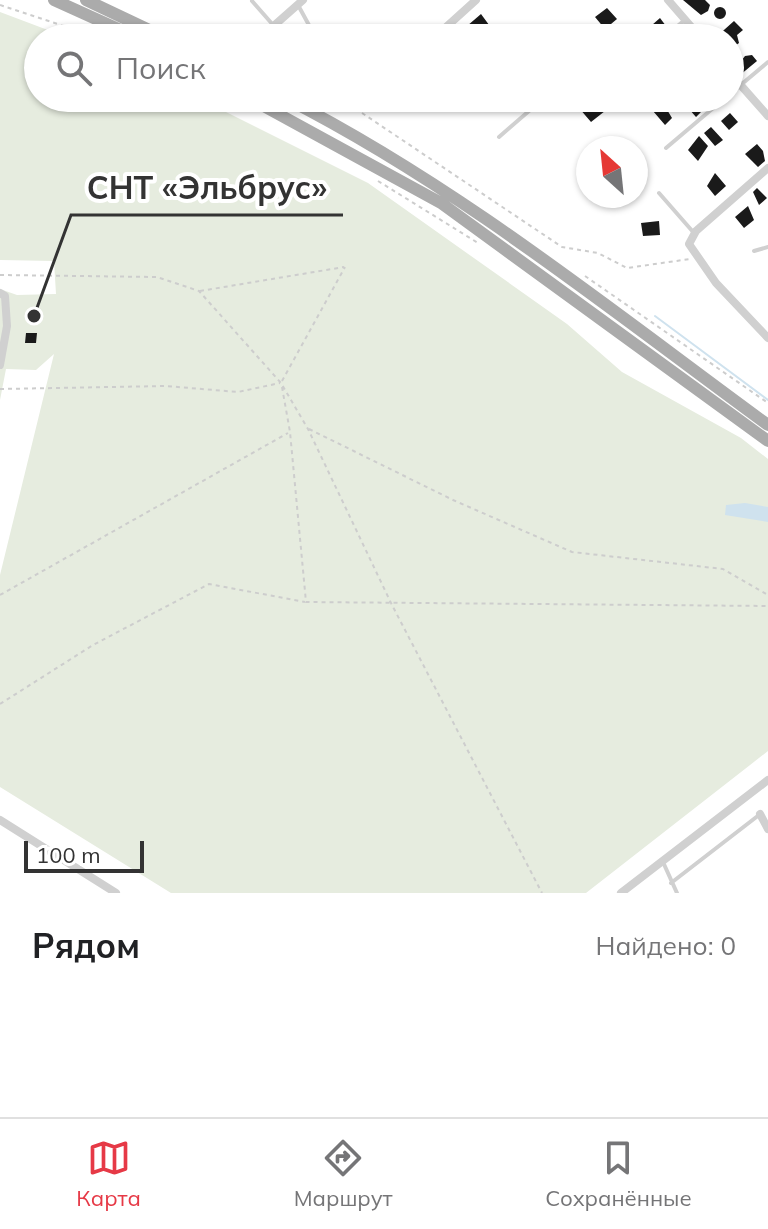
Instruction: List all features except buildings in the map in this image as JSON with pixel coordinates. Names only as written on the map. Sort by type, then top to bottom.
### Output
[{"type":"main road","points":[[54,0],[107,24]]},
{"type":"main road","points":[[86,0],[137,24]]},
{"type":"main road","points":[[265,112],[441,203],[768,441]]},
{"type":"main road","points":[[310,112],[392,158],[475,212],[768,425]]},
{"type":"street","points":[[449,24],[476,0]]},
{"type":"street","points":[[668,0],[690,24]]},
{"type":"street","points":[[276,24],[300,2]]},
{"type":"street","points":[[744,89],[768,116]]},
{"type":"street","points":[[768,168],[694,233],[689,244],[716,283],[768,338]]},
{"type":"street","points":[[0,293],[5,296],[7,326],[0,365]]},
{"type":"street","points":[[621,893],[768,780]]},
{"type":"street","points":[[760,814],[768,829]]},
{"type":"street","points":[[0,820],[116,893]]},
{"type":"lane","points":[[252,1],[272,24]]},
{"type":"lane","points":[[300,2],[310,24]]},
{"type":"lane","points":[[680,24],[686,19]]},
{"type":"lane","points":[[744,82],[768,62]]},
{"type":"lane","points":[[499,137],[528,112]]},
{"type":"lane","points":[[666,148],[708,112]]},
{"type":"lane","points":[[659,193],[694,233]]},
{"type":"lane","points":[[754,251],[768,247]]},
{"type":"lane","points":[[671,883],[760,814]]},
{"type":"lane","points":[[662,860],[677,893]]},
{"type":"path","points":[[0,5],[58,24]]},
{"type":"path","points":[[362,112],[368,119],[562,247],[598,253],[627,268],[699,258]]},
{"type":"path","points":[[372,177],[488,249]]},
{"type":"path","points":[[0,275],[157,277],[199,291],[345,267],[281,383],[290,432],[306,602]]},
{"type":"path","points":[[199,291],[281,383],[308,429],[392,605],[542,893]]},
{"type":"path","points":[[0,389],[166,386],[238,392],[281,383]]},
{"type":"path","points":[[308,429],[453,500],[572,552],[723,569],[768,595]]},
{"type":"path","points":[[0,595],[290,432]]},
{"type":"path","points":[[0,704],[93,645],[209,584],[306,602],[768,606]]},
{"type":"shaded area","points":[[0,12],[32,24],[24,24],[24,112],[226,112],[368,183],[567,324],[622,372],[741,438],[768,459],[768,751],[586,893],[171,893],[0,787],[0,575],[54,354],[36,370],[6,369],[0,400],[0,289],[17,295],[56,294],[54,261],[0,260]]},
{"type":"water","points":[[745,503],[768,507],[768,522],[725,515],[726,505]]},
{"type":"waterway","points":[[655,316],[768,400]]},
{"type":"place","name":"СНТ «Эльбрус»","points":[[34,316]]}]
